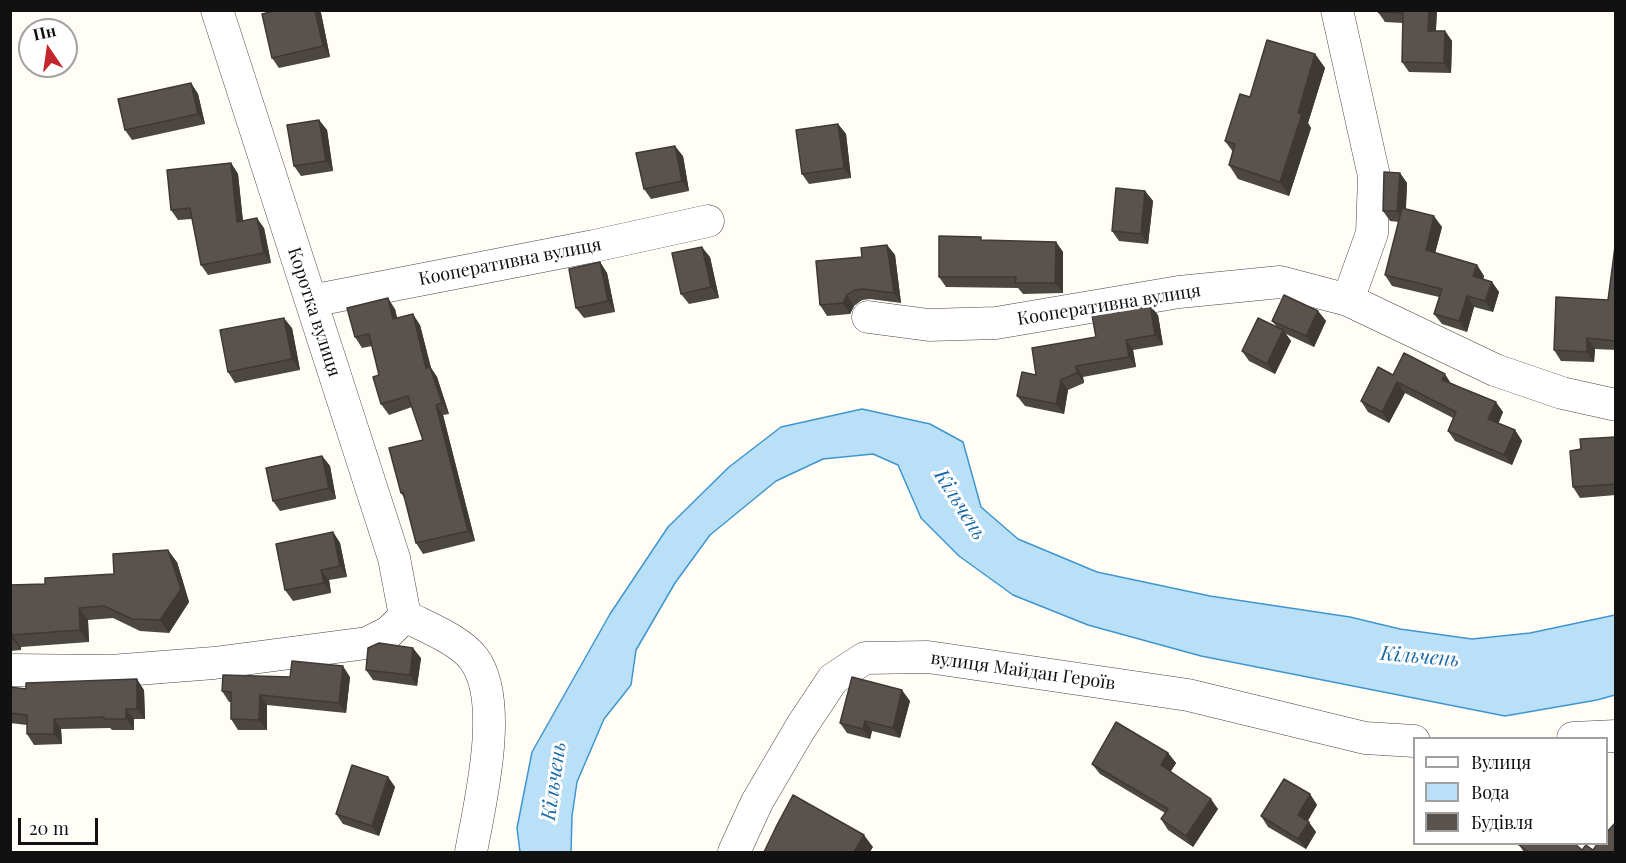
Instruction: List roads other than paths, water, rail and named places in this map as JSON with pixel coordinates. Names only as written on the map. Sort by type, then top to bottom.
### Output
[{"type":"street","name":"Коротка вулиця","points":[[217,10],[394,558],[405,616]]},
{"type":"street","points":[[1337,10],[1374,176],[1372,233],[1348,300]]},
{"type":"street","name":"Кооперативна вулиця","points":[[311,301],[708,221]]},
{"type":"street","name":"Кооперативна вулиця","points":[[868,317],[929,325],[996,323],[1179,292],[1280,282],[1348,300],[1496,370],[1562,393],[1616,405]]},
{"type":"street","points":[[10,670],[111,671],[203,664],[367,643],[389,632],[405,616],[459,645],[473,658],[484,676],[490,721],[483,792],[471,852]]},
{"type":"street","name":"вулиця Майдан Героїв","points":[[734,852],[763,793],[801,727],[833,679],[865,658],[928,657],[1176,693],[1365,738],[1413,741]]},
{"type":"street","points":[[1595,737],[1616,736]]},
{"type":"water","name":"Кільчень","points":[[862,409],[930,424],[963,442],[981,507],[1018,539],[1097,572],[1210,596],[1350,617],[1400,629],[1472,639],[1530,633],[1615,615],[1615,695],[1505,716],[1201,656],[1088,625],[1013,595],[959,556],[921,518],[898,465],[873,454],[823,459],[776,481],[710,535],[675,583],[636,650],[631,685],[604,719],[577,782],[572,816],[571,852],[520,852],[517,828],[532,752],[610,614],[668,527],[729,467],[781,427]]}]
